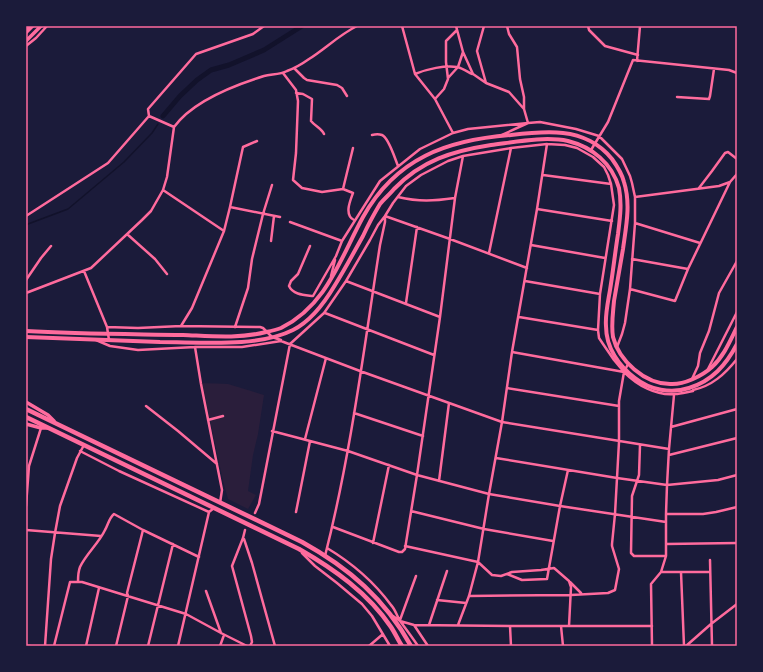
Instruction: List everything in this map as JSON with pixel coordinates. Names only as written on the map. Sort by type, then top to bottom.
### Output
[{"type":"main road","points":[[26,32],[32,26]]},
{"type":"main road","points":[[26,331],[75,334],[232,336],[259,334],[278,330],[301,316],[317,300],[330,282],[362,218],[372,202],[396,175],[420,158],[453,144],[535,132],[566,133],[595,143],[607,154],[617,167],[625,183],[628,215],[612,316],[612,325],[613,338],[620,354],[628,364],[641,375],[654,381],[666,384],[682,383],[712,367],[720,357],[737,327]]},
{"type":"main road","points":[[26,337],[233,342],[255,341],[282,334],[295,329],[320,308],[341,276],[381,204],[401,182],[415,170],[449,154],[482,147],[546,139],[563,140],[579,144],[591,150],[602,159],[612,171],[618,186],[621,207],[605,325],[609,346],[624,371],[655,389],[676,391],[693,389],[718,372],[728,361],[737,344]]},
{"type":"main road","points":[[26,409],[302,542],[325,556],[368,589],[391,615],[411,646]]},
{"type":"main road","points":[[26,417],[299,549],[333,569],[355,587],[378,611],[391,627],[402,646]]},
{"type":"street","points":[[26,41],[41,26]]},
{"type":"street","points":[[26,46],[47,26]]},
{"type":"street","points":[[26,216],[108,162],[149,116],[148,109],[196,54],[253,34],[264,26]]},
{"type":"street","points":[[26,293],[94,266],[151,211],[163,190],[167,177],[174,127],[187,114],[219,93],[265,75],[283,73],[294,68],[308,60],[351,27],[357,26]]},
{"type":"street","points":[[402,26],[415,74],[435,99],[453,134]]},
{"type":"street","points":[[456,26],[463,52],[473,74]]},
{"type":"street","points":[[484,26],[477,51],[486,84]]},
{"type":"street","points":[[507,26],[509,34],[517,48],[520,79],[524,97],[524,109],[528,122]]},
{"type":"street","points":[[588,26],[589,30],[605,46],[638,56]]},
{"type":"street","points":[[637,61],[640,26]]},
{"type":"street","points":[[448,78],[446,67],[446,41],[457,30]]},
{"type":"street","points":[[435,99],[444,89],[448,78],[458,67],[463,52]]},
{"type":"street","points":[[591,150],[608,122],[633,60],[729,70],[737,73]]},
{"type":"street","points":[[415,74],[428,69],[458,67],[473,74],[486,84],[509,92],[524,109]]},
{"type":"street","points":[[294,68],[307,80],[337,85],[342,88],[347,96]]},
{"type":"street","points":[[677,97],[709,99],[714,69]]},
{"type":"street","points":[[283,73],[296,90],[298,101],[296,153],[293,180],[302,188],[322,192],[343,190],[353,193],[348,213],[354,220]]},
{"type":"street","points":[[296,93],[303,94],[312,99],[311,121],[324,134]]},
{"type":"street","points":[[149,116],[174,127]]},
{"type":"street","points":[[500,136],[528,122]]},
{"type":"street","points":[[310,246],[298,274],[291,280],[289,286],[291,290],[296,293],[313,296],[336,256],[342,241],[354,220],[380,181],[420,149],[453,134],[468,129],[540,122],[576,129],[599,136],[622,159],[630,176],[635,197],[635,223],[630,289],[625,323],[617,347]]},
{"type":"street","points":[[372,135],[378,134],[387,140],[398,166]]},
{"type":"street","points":[[181,326],[192,308],[224,231],[243,147],[257,141]]},
{"type":"street","points":[[458,625],[469,596],[478,562],[547,144]]},
{"type":"street","points":[[255,513],[259,504],[290,344],[324,313],[346,281],[378,225],[406,186],[421,175],[448,161],[463,156],[547,144],[577,148],[593,157],[604,167],[611,184],[614,205],[600,294],[599,338],[614,360],[640,385],[658,393],[674,394],[693,389],[712,383],[725,373],[737,359]]},
{"type":"street","points":[[343,190],[354,148]]},
{"type":"street","points":[[489,253],[511,148]]},
{"type":"street","points":[[699,188],[725,153],[728,152],[737,160]]},
{"type":"street","points":[[333,528],[399,552],[402,552],[405,549],[429,396],[455,198],[463,156]]},
{"type":"street","points":[[630,289],[675,301],[700,243],[730,182],[737,174]]},
{"type":"street","points":[[543,175],[611,184]]},
{"type":"street","points":[[635,197],[719,186],[730,182]]},
{"type":"street","points":[[235,327],[248,288],[252,259],[272,185]]},
{"type":"street","points":[[163,190],[224,231]]},
{"type":"street","points":[[398,197],[412,201],[431,201],[455,198]]},
{"type":"street","points":[[230,207],[280,218]]},
{"type":"street","points":[[537,209],[612,222]]},
{"type":"street","points":[[271,241],[274,216]]},
{"type":"street","points":[[385,216],[450,238],[527,268]]},
{"type":"street","points":[[325,556],[333,528],[348,451],[385,216]]},
{"type":"street","points":[[290,222],[342,241]]},
{"type":"street","points":[[635,223],[700,243]]},
{"type":"street","points":[[406,303],[417,227]]},
{"type":"street","points":[[127,234],[156,259],[167,274]]},
{"type":"street","points":[[530,245],[606,258]]},
{"type":"street","points":[[26,280],[51,246]]},
{"type":"street","points":[[330,282],[336,256]]},
{"type":"street","points":[[632,259],[688,269]]},
{"type":"street","points":[[692,379],[698,366],[700,354],[709,331],[719,293],[737,261]]},
{"type":"street","points":[[84,271],[107,327],[109,340]]},
{"type":"street","points":[[346,281],[440,317]]},
{"type":"street","points":[[525,281],[600,294]]},
{"type":"street","points":[[707,370],[737,312]]},
{"type":"street","points":[[324,313],[434,356]]},
{"type":"street","points":[[519,317],[598,330]]},
{"type":"street","points":[[107,327],[260,327],[272,337],[360,371],[502,422],[669,449]]},
{"type":"street","points":[[94,339],[110,346],[131,349],[242,347],[281,340]]},
{"type":"street","points":[[195,347],[222,490],[220,503]]},
{"type":"street","points":[[512,352],[624,371]]},
{"type":"street","points":[[305,439],[326,358]]},
{"type":"street","points":[[469,596],[571,595],[608,593],[614,590],[619,569],[612,546],[619,442],[619,406],[624,371],[628,364]]},
{"type":"street","points":[[507,388],[619,406]]},
{"type":"street","points":[[652,646],[651,584],[660,572],[666,556],[667,485],[674,394]]},
{"type":"street","points":[[26,402],[48,415],[56,424]]},
{"type":"street","points":[[439,481],[449,403]]},
{"type":"street","points":[[146,406],[178,431],[217,465]]},
{"type":"street","points":[[671,427],[737,409]]},
{"type":"street","points":[[354,413],[423,436]]},
{"type":"street","points":[[208,420],[223,416]]},
{"type":"street","points":[[26,424],[40,428],[49,428]]},
{"type":"street","points":[[26,506],[29,466],[40,428]]},
{"type":"street","points":[[272,431],[348,451],[417,475],[489,494],[666,522]]},
{"type":"street","points":[[669,455],[737,438]]},
{"type":"street","points":[[296,512],[310,441]]},
{"type":"street","points":[[45,646],[51,559],[60,506],[77,458],[84,445]]},
{"type":"street","points":[[640,445],[639,475],[632,496],[630,553],[634,556],[666,556]]},
{"type":"street","points":[[80,452],[209,512]]},
{"type":"street","points":[[496,458],[667,485],[718,480],[737,475]]},
{"type":"street","points":[[373,543],[389,465]]},
{"type":"street","points":[[507,574],[522,580],[547,579],[553,541],[568,470]]},
{"type":"street","points":[[666,514],[703,514],[737,507]]},
{"type":"street","points":[[178,646],[209,512],[214,508]]},
{"type":"street","points":[[411,511],[484,529],[553,541]]},
{"type":"street","points":[[78,582],[80,567],[105,531],[114,514],[143,530],[199,556]]},
{"type":"street","points":[[26,530],[101,536]]},
{"type":"street","points":[[116,646],[128,596],[127,593],[143,530]]},
{"type":"street","points":[[245,530],[232,566],[252,642],[250,646]]},
{"type":"street","points":[[243,538],[252,563],[275,646]]},
{"type":"street","points":[[666,544],[737,543]]},
{"type":"street","points":[[148,646],[173,544]]},
{"type":"street","points":[[406,546],[478,562],[492,575],[501,576],[512,572],[554,568],[582,594]]},
{"type":"street","points":[[327,548],[342,557],[373,584],[392,606],[400,621],[418,646]]},
{"type":"street","points":[[299,549],[315,566],[362,604],[390,646]]},
{"type":"street","points":[[710,560],[712,646]]},
{"type":"street","points":[[429,625],[447,572]]},
{"type":"street","points":[[660,572],[710,572]]},
{"type":"street","points":[[681,572],[685,646]]},
{"type":"street","points":[[400,621],[416,576]]},
{"type":"street","points":[[569,581],[571,587],[569,626]]},
{"type":"street","points":[[54,646],[70,582],[78,582],[186,614],[247,646]]},
{"type":"street","points":[[86,646],[99,588]]},
{"type":"street","points":[[206,591],[223,634],[220,646]]},
{"type":"street","points":[[437,600],[466,603]]},
{"type":"street","points":[[685,646],[737,604]]},
{"type":"street","points":[[391,615],[400,621],[414,625],[652,626]]},
{"type":"street","points":[[414,625],[428,646]]},
{"type":"street","points":[[510,626],[511,646]]},
{"type":"street","points":[[561,626],[563,646]]},
{"type":"street","points":[[369,646],[383,634]]},
{"type":"shaded area","points":[[202,383],[228,384],[264,395],[248,491],[256,495],[248,509],[228,499]]},
{"type":"waterway","points":[[163,116],[180,96],[197,80],[211,70],[229,65],[264,50],[302,26]]},
{"type":"waterway","points":[[26,225],[68,209],[124,162],[152,133],[158,124]]}]
